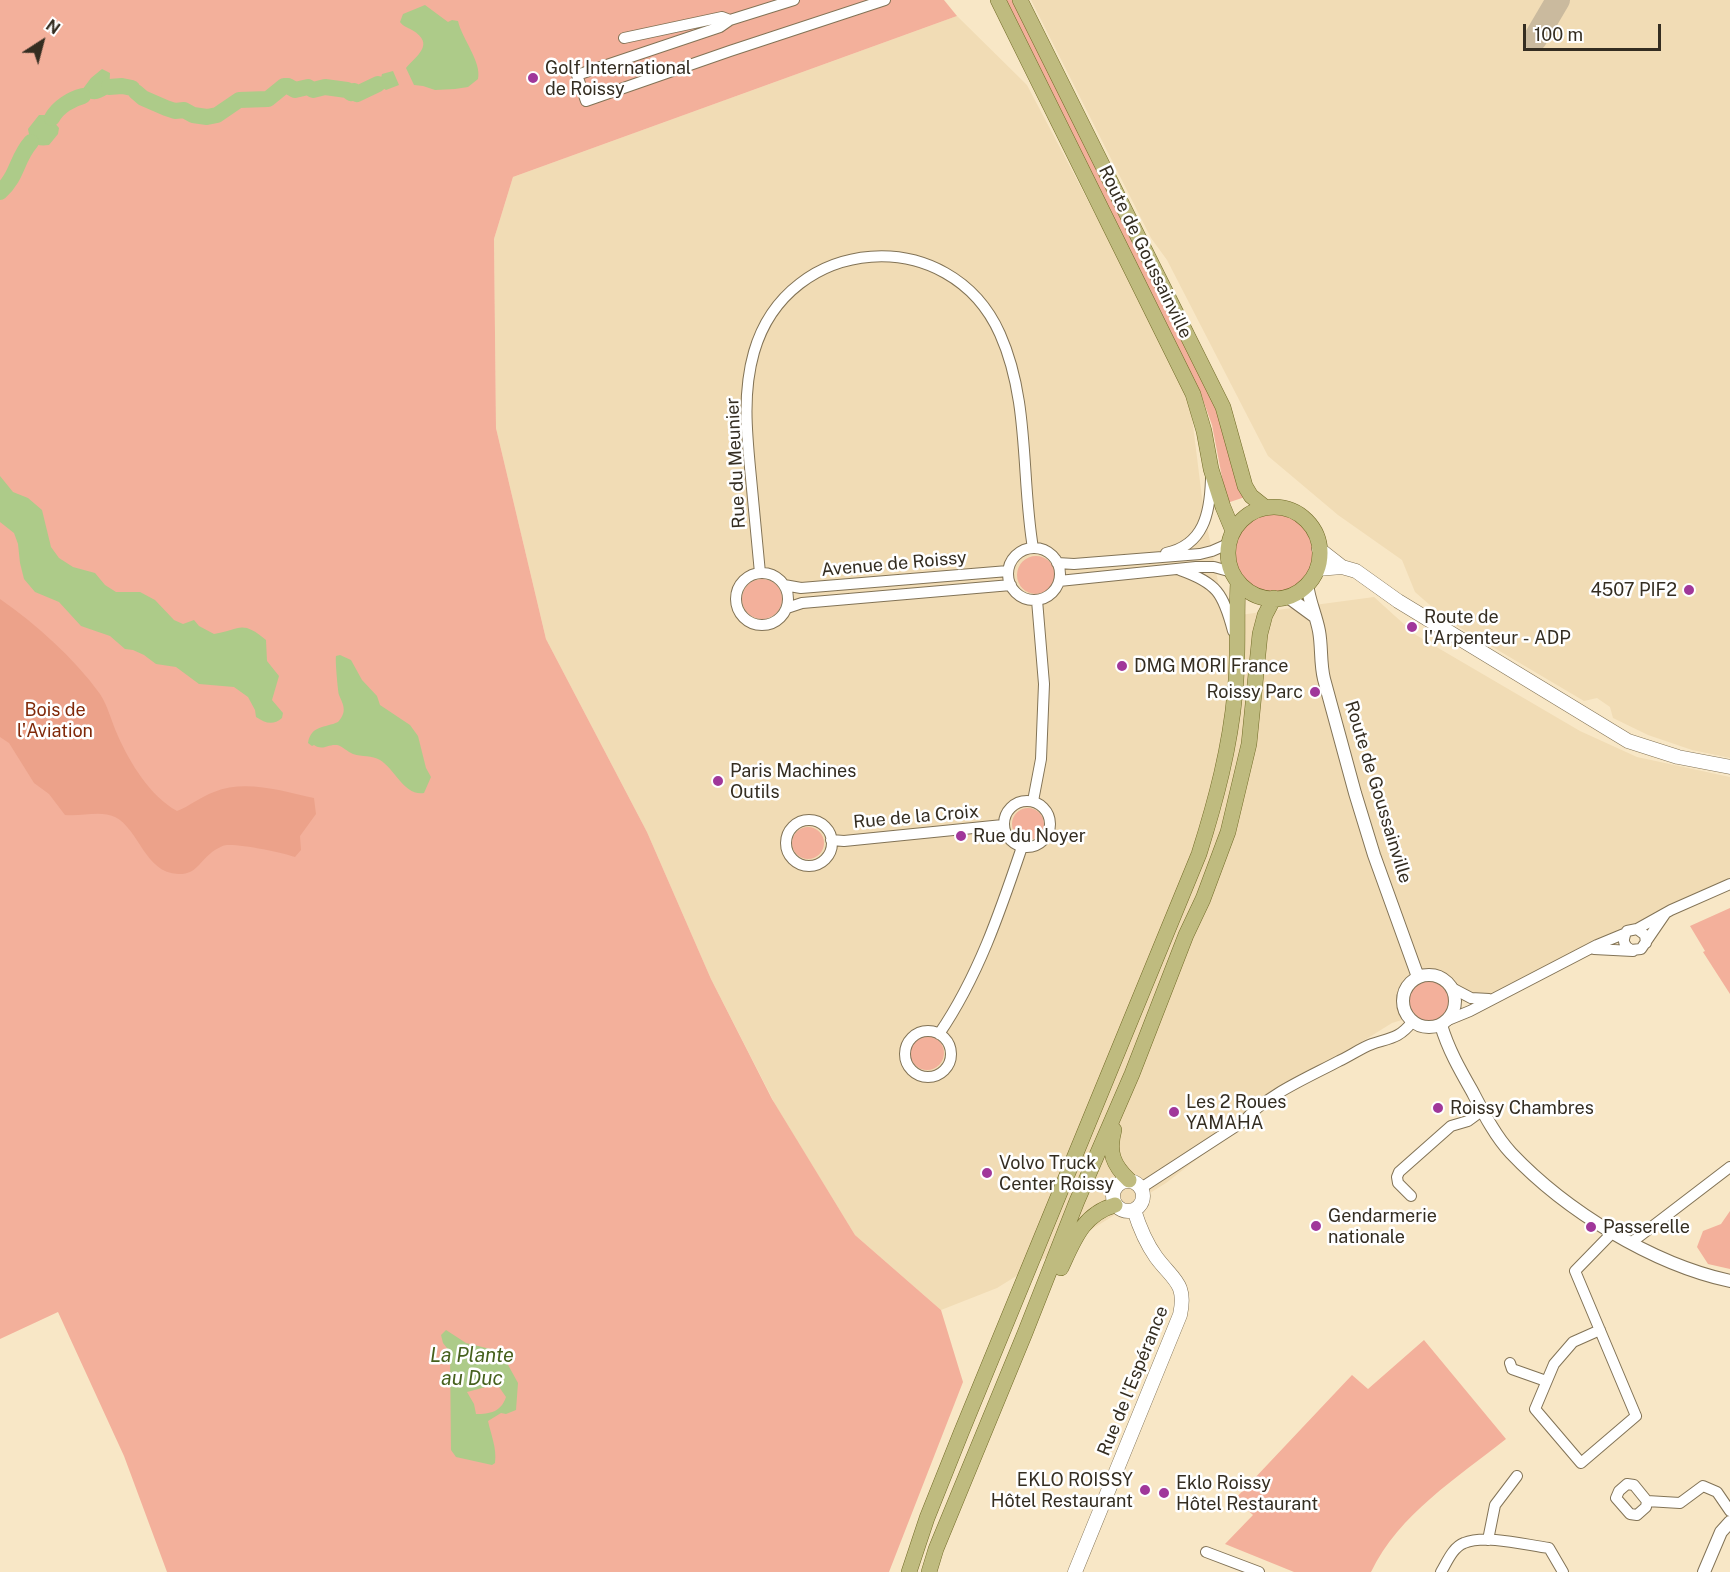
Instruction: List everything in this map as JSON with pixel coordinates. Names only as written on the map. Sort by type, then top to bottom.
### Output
[{"type":"main road","name":"Route de Goussainville","points":[[998,0],[1193,394],[1204,431],[1211,469],[1231,537]]},
{"type":"main road","name":"Route de Goussainville","points":[[1020,0],[1223,407],[1245,486],[1251,496],[1266,507]]},
{"type":"main road","points":[[929,1572],[936,1549],[1077,1202],[1132,1074],[1186,934],[1203,900],[1228,832],[1249,744],[1260,634],[1265,615],[1281,598],[1307,584],[1317,569],[1319,549],[1311,527],[1304,518],[1285,508],[1266,507],[1248,514],[1231,537],[1229,563],[1235,577],[1248,591],[1261,596],[1281,598]]},
{"type":"main road","points":[[1319,549],[1342,567]]},
{"type":"main road","points":[[1317,569],[1342,567],[1356,571],[1398,601],[1628,741],[1677,757],[1730,767]]},
{"type":"main road","points":[[909,1572],[927,1518],[961,1433],[1199,854],[1229,746],[1238,652],[1235,577]]},
{"type":"main road","points":[[1132,1074],[1111,1140],[1111,1158],[1119,1172],[1135,1184],[1143,1193],[1141,1203],[1134,1210],[1124,1210],[1115,1205],[1112,1196],[1119,1183],[1135,1184]]},
{"type":"main road","points":[[1025,1333],[1051,1290],[1079,1229],[1090,1217],[1115,1205]]},
{"type":"main road","name":"Rue de l'Espérance","points":[[1075,1572],[1180,1315],[1183,1302],[1181,1288],[1156,1258],[1141,1231],[1134,1210]]},
{"type":"street","points":[[794,0],[730,20],[720,27],[577,75],[586,101],[885,0]]},
{"type":"street","points":[[624,38],[722,17],[730,20]]},
{"type":"street","name":"Rue du Meunier","points":[[760,573],[746,416],[748,383],[754,352],[765,324],[779,304],[798,285],[834,264],[864,257],[897,257],[913,260],[939,270],[966,287],[990,315],[1006,350],[1019,395],[1033,548]]},
{"type":"street","points":[[1145,558],[1177,551],[1192,540],[1199,531],[1205,522],[1210,506],[1211,469]]},
{"type":"street","points":[[1057,563],[1074,564],[1200,554],[1212,552],[1231,537]]},
{"type":"street","points":[[1033,548],[1047,552],[1057,563],[1059,581],[1051,594],[1037,600],[1022,597],[1011,585],[1008,571],[1010,564],[1019,553],[1033,548]]},
{"type":"street","points":[[1059,581],[1196,567],[1214,567],[1235,577]]},
{"type":"street","points":[[1180,570],[1198,576],[1219,592],[1226,603],[1238,652]]},
{"type":"street","name":"Avenue de Roissy","points":[[784,585],[801,588],[1008,571]]},
{"type":"street","points":[[760,573],[769,574],[784,585],[788,600],[787,608],[776,622],[768,625],[751,624],[739,613],[736,605],[737,589],[746,578],[760,573]]},
{"type":"street","name":"Route de Goussainville","points":[[1307,584],[1309,600],[1319,632],[1324,679],[1354,793],[1418,977]]},
{"type":"street","name":"Avenue de Roissy","points":[[787,608],[802,603],[1011,585]]},
{"type":"street","points":[[1281,598],[1314,616]]},
{"type":"street","points":[[1033,801],[1041,759],[1044,684],[1037,600]]},
{"type":"street","points":[[1026,800],[1033,801],[1045,809],[1051,822],[1050,830],[1043,842],[1030,848],[1022,847],[1009,839],[1004,825],[1007,811],[1012,805],[1026,800]]},
{"type":"street","points":[[805,820],[812,820],[825,827],[831,840],[829,854],[824,860],[812,866],[794,861],[786,845],[791,828],[805,820]]},
{"type":"street","name":"Rue de la Croix","points":[[831,840],[844,841],[1004,825]]},
{"type":"street","points":[[939,1034],[952,1015],[986,945],[1022,847]]},
{"type":"street","points":[[1633,951],[1625,946],[1623,938],[1630,929],[1637,929],[1730,884]]},
{"type":"street","points":[[1591,949],[1633,951],[1641,949],[1665,914]]},
{"type":"street","points":[[1637,929],[1645,935],[1646,943]]},
{"type":"street","points":[[1626,933],[1444,1023],[1426,1028],[1412,1022],[1403,1007],[1402,998],[1405,989],[1418,977],[1427,974],[1445,980],[1455,995],[1453,1012],[1444,1023],[1445,1039],[1502,1142],[1521,1163],[1573,1207],[1613,1232],[1658,1256],[1707,1275],[1730,1281]]},
{"type":"street","points":[[1452,988],[1471,998],[1492,999]]},
{"type":"street","points":[[1135,1184],[1244,1121],[1253,1110],[1297,1083],[1372,1044],[1394,1038],[1407,1029],[1412,1022]]},
{"type":"street","points":[[924,1031],[939,1034],[949,1045],[951,1052],[948,1066],[936,1076],[929,1077],[915,1073],[906,1061],[906,1046],[910,1039],[924,1031]]},
{"type":"street","points":[[1411,1196],[1398,1183],[1399,1172],[1451,1126],[1467,1121],[1483,1110]]},
{"type":"street","points":[[1632,1242],[1730,1167]]},
{"type":"street","points":[[1600,1330],[1573,1342],[1554,1364],[1535,1408],[1581,1463],[1636,1416],[1600,1330],[1575,1271],[1613,1232]]},
{"type":"street","points":[[1510,1363],[1512,1369],[1546,1381]]},
{"type":"street","points":[[1488,1540],[1495,1505],[1517,1476]]},
{"type":"street","points":[[1647,1501],[1680,1503],[1703,1486],[1717,1492],[1730,1511]]},
{"type":"street","points":[[1704,1572],[1721,1532],[1730,1522]]},
{"type":"street","points":[[1441,1572],[1454,1551],[1464,1543],[1488,1540],[1549,1548],[1563,1572]]},
{"type":"street","points":[[1206,1552],[1259,1572]]},
{"type":"shaded area","points":[[1031,0],[1730,0],[1730,758],[1692,750],[1648,735],[1613,718],[1610,707],[1597,698],[1584,701],[1447,620],[1415,592],[1402,560],[1338,515],[1268,456],[1167,260],[1151,238]]},
{"type":"shaded area","points":[[957,16],[1027,85],[1189,393],[1203,506],[1225,617],[1374,597],[1416,635],[1580,731],[1637,757],[1730,777],[1730,883],[1494,992],[1392,1023],[1294,1084],[1166,1183],[997,1288],[941,1310],[855,1235],[776,1106],[711,979],[647,832],[546,639],[496,428],[494,239],[513,177]]},
{"type":"green space","points":[[0,0],[944,0],[957,16],[513,177],[494,239],[496,428],[546,639],[647,832],[711,979],[772,1099],[855,1235],[941,1310],[963,1382],[889,1572],[167,1572],[124,1456],[58,1312],[0,1339]]},
{"type":"green space","points":[[1004,0],[1015,0],[1215,399],[1245,497],[1227,503],[1212,425],[1202,397]]},
{"type":"green space","points":[[1274,514],[1289,517],[1302,526],[1311,539],[1314,554],[1311,569],[1302,582],[1289,591],[1274,594],[1259,591],[1246,582],[1237,569],[1234,554],[1237,539],[1246,526],[1259,517]]},
{"type":"green space","points":[[1036,556],[1050,561],[1055,575],[1050,589],[1036,594],[1022,589],[1017,575],[1022,561]]},
{"type":"green space","points":[[762,579],[776,585],[782,599],[776,613],[762,619],[748,613],[742,599],[748,585]]},
{"type":"green space","name":"Bois de l'Aviation","points":[[0,599],[54,642],[89,680],[103,699],[128,757],[150,788],[167,805],[177,811],[204,796],[238,786],[264,788],[314,798],[316,814],[300,836],[301,850],[295,857],[261,849],[225,845],[212,852],[193,870],[178,874],[167,872],[150,859],[130,831],[115,817],[103,814],[65,815],[49,794],[34,783],[9,743],[0,737]]},
{"type":"green space","points":[[1028,808],[1039,813],[1044,824],[1039,835],[1028,840],[1017,835],[1012,824],[1017,813]]},
{"type":"green space","points":[[808,827],[820,831],[824,843],[820,855],[808,859],[796,855],[792,843],[796,831]]},
{"type":"green space","points":[[1730,908],[1730,994],[1703,952],[1705,951],[1690,926]]},
{"type":"green space","points":[[1429,981],[1437,982],[1443,987],[1448,993],[1448,1009],[1443,1015],[1437,1020],[1429,1021],[1421,1020],[1415,1015],[1410,1009],[1409,1001],[1410,993],[1415,987],[1421,982]]},
{"type":"green space","points":[[927,1036],[939,1041],[944,1053],[939,1065],[927,1070],[915,1065],[910,1053],[915,1041]]},
{"type":"green space","points":[[1730,1211],[1730,1269],[1708,1264],[1697,1247],[1703,1231],[1721,1224]]},
{"type":"green space","points":[[1424,1340],[1506,1439],[1449,1483],[1413,1515],[1383,1551],[1371,1572],[1294,1572],[1225,1544],[1253,1515],[1235,1499],[1352,1375],[1368,1389]]},
{"type":"water","points":[[425,5],[448,22],[458,21],[477,65],[478,79],[468,87],[435,90],[414,85],[406,68],[422,50],[423,40],[400,22],[403,14]]},
{"type":"water","points":[[102,69],[110,73],[109,93],[96,99],[83,96],[82,90]]},
{"type":"water","points":[[393,71],[399,85],[386,90],[379,85],[382,74]]},
{"type":"water","points":[[39,115],[48,115],[59,128],[58,134],[49,145],[37,145],[30,138],[28,129]]},
{"type":"water","points":[[0,476],[13,492],[28,498],[42,510],[51,547],[59,558],[73,567],[95,573],[105,585],[116,592],[140,592],[155,600],[174,620],[183,624],[194,620],[199,626],[214,634],[245,628],[266,640],[267,661],[279,676],[272,700],[283,713],[282,718],[272,723],[263,721],[256,717],[248,697],[234,687],[199,684],[176,667],[156,664],[144,655],[125,649],[110,636],[81,626],[59,602],[35,592],[24,579],[14,533],[0,522]]},
{"type":"water","points":[[340,655],[351,660],[362,680],[377,696],[380,705],[410,725],[418,736],[426,768],[431,777],[424,793],[417,793],[405,786],[377,758],[353,754],[337,745],[320,747],[308,743],[315,730],[338,722],[343,715],[336,663],[336,656]]},
{"type":"water","name":"La Plante au Duc","points":[[446,1330],[466,1343],[494,1350],[507,1363],[518,1383],[516,1410],[506,1414],[501,1413],[488,1421],[495,1452],[495,1463],[492,1465],[456,1457],[451,1450],[450,1352],[443,1343],[441,1335]],"holes":[[[497,1384],[506,1397],[498,1409],[476,1414],[474,1404],[467,1392]]]},
{"type":"waterway","points":[[136,92],[143,98],[166,108],[175,111],[184,110],[193,115],[207,117],[217,115],[239,100],[268,99],[284,86],[295,90],[325,87],[347,90],[351,93],[354,91],[357,94],[378,84]]},
{"type":"waterway","points":[[109,87],[132,88]]},
{"type":"waterway","points":[[52,118],[65,104],[83,96]]},
{"type":"waterway","points":[[0,192],[10,180],[31,142]]},
{"type":"taxiway","points":[[1535,39],[1558,0]]},
{"type":"place","name":"Golf International de Roissy","points":[[533,78]]},
{"type":"place","name":"4507 PIF2","points":[[1689,590]]},
{"type":"place","name":"Route de l'Arpenteur - ADP","points":[[1412,627]]},
{"type":"place","name":"DMG MORI France","points":[[1122,666]]},
{"type":"place","name":"Roissy Parc","points":[[1315,692]]},
{"type":"place","name":"Paris Machines Outils","points":[[718,781]]},
{"type":"place","name":"Rue du Noyer","points":[[961,836]]},
{"type":"place","name":"Roissy Chambres","points":[[1438,1108]]},
{"type":"place","name":"Les 2 Roues YAMAHA","points":[[1174,1112]]},
{"type":"place","name":"Volvo Truck Center Roissy","points":[[987,1173]]},
{"type":"place","name":"Gendarmerie nationale","points":[[1316,1226]]},
{"type":"place","name":"Passerelle","points":[[1591,1227]]},
{"type":"place","name":"EKLO ROISSY Hôtel Restaurant","points":[[1145,1490]]},
{"type":"place","name":"Eklo Roissy Hôtel Restaurant","points":[[1164,1493]]}]
